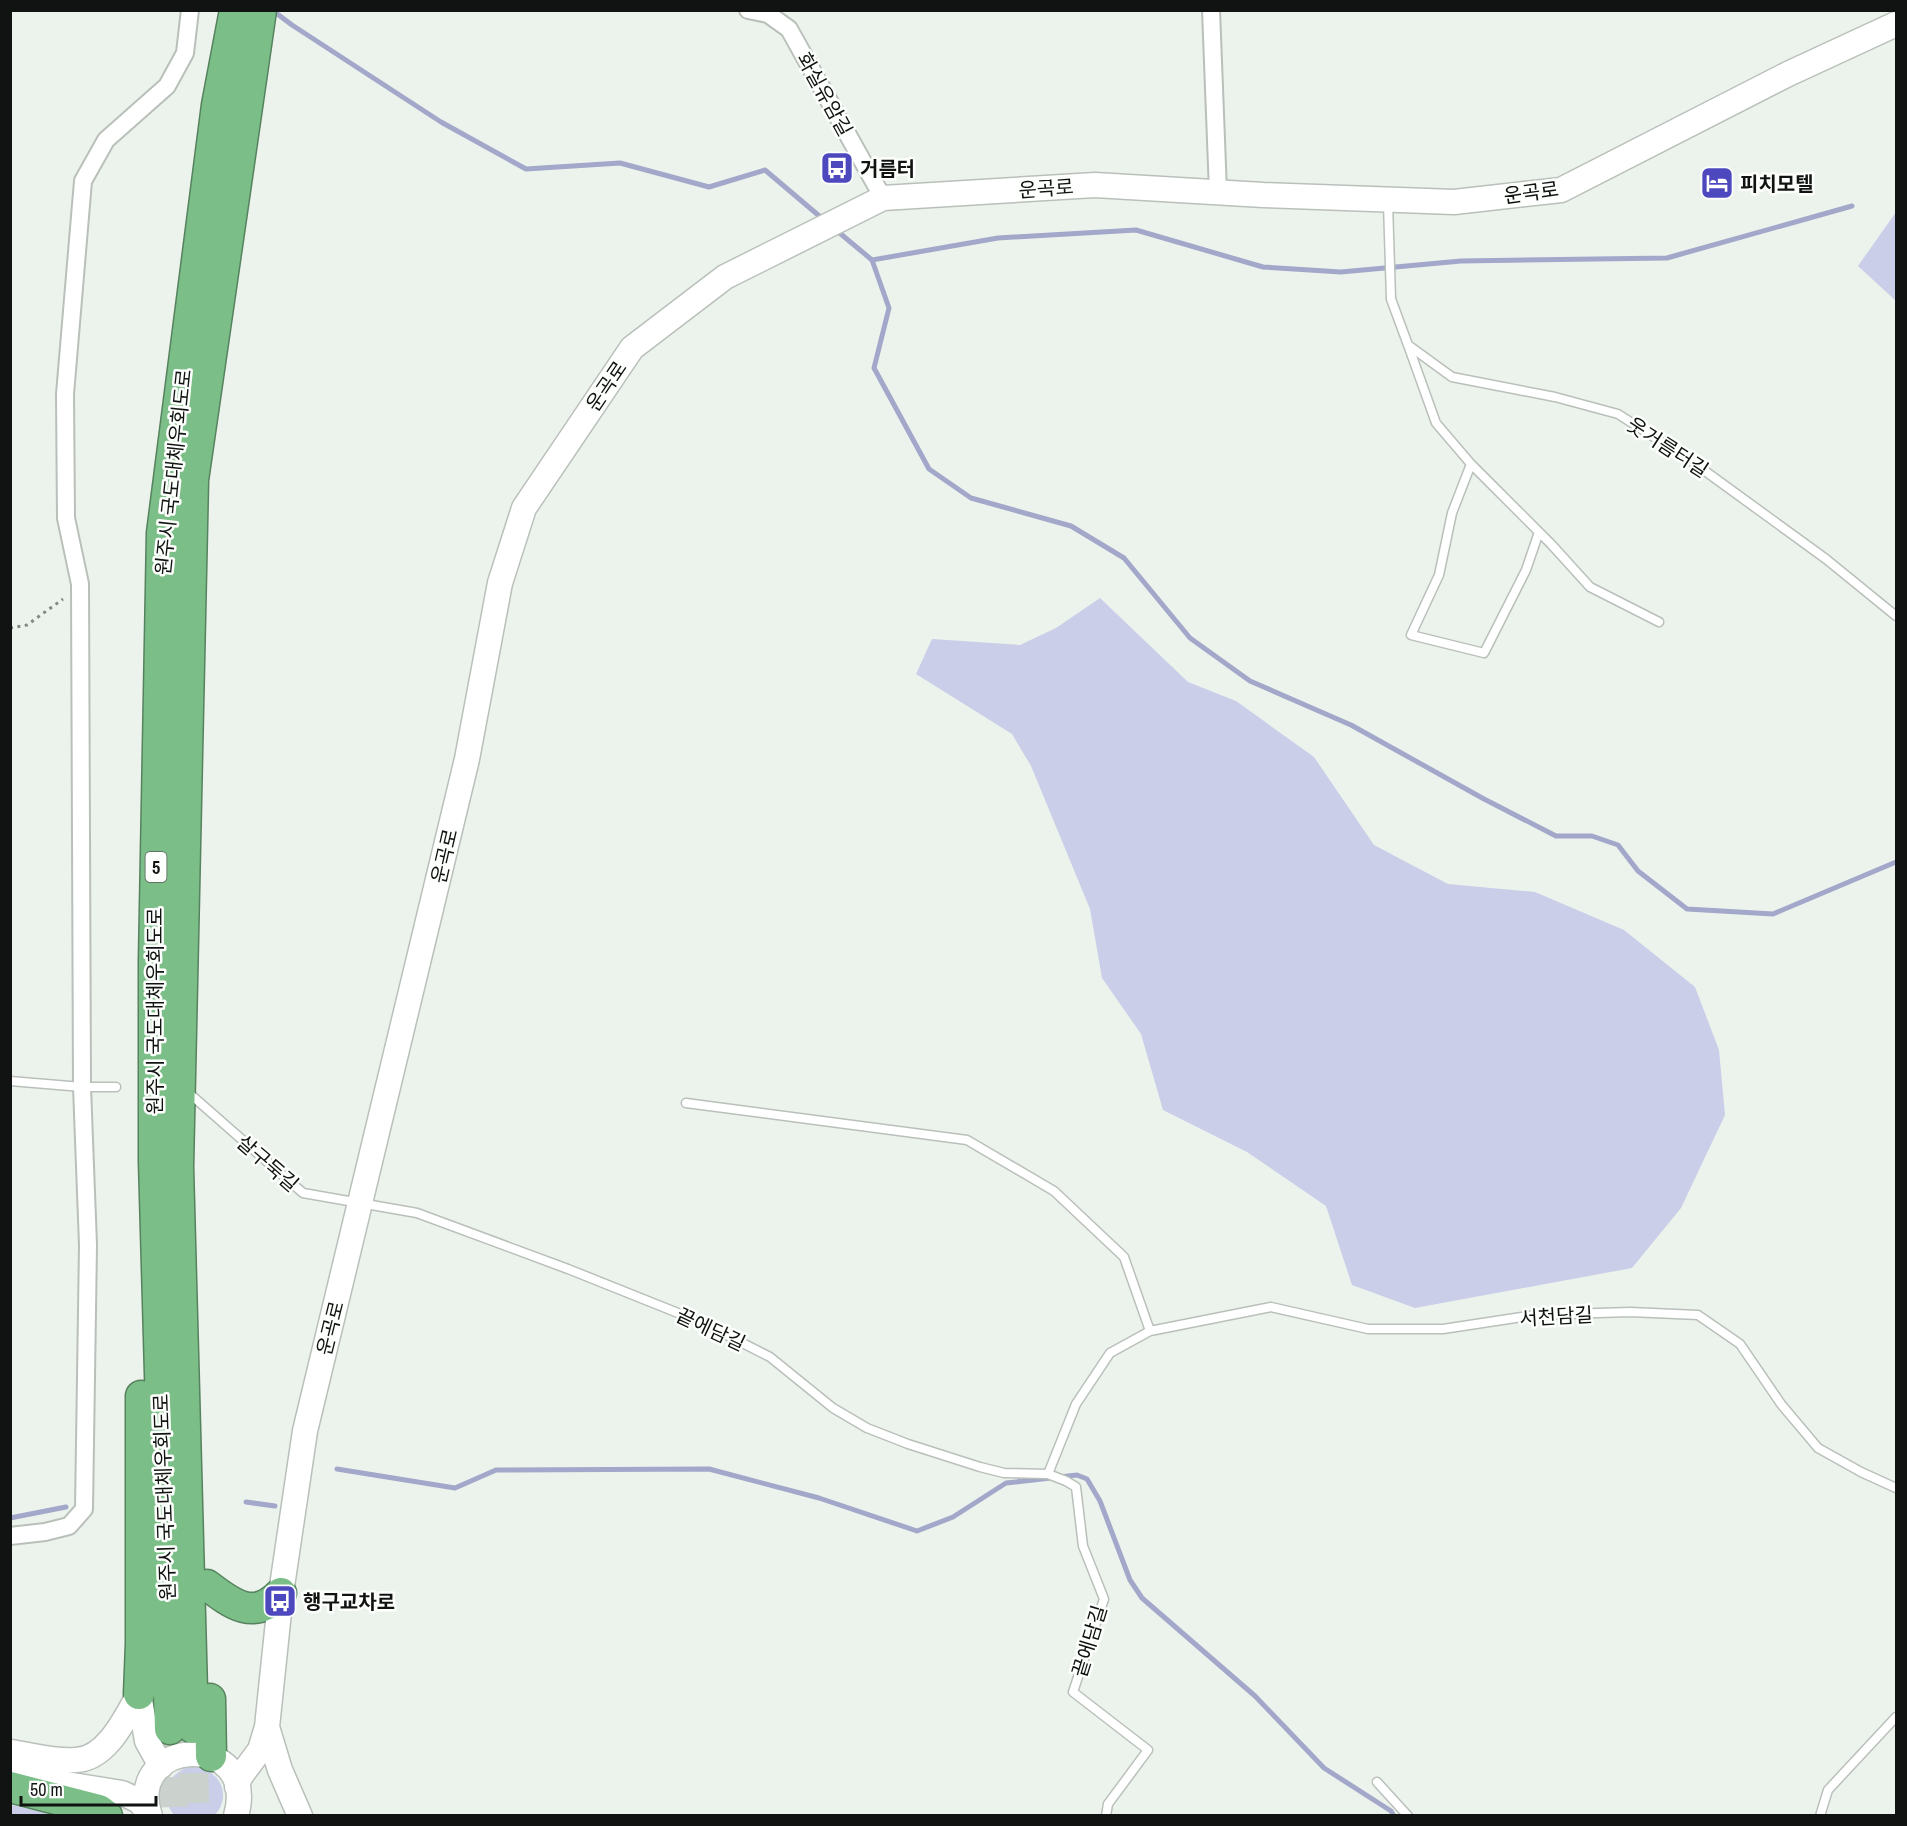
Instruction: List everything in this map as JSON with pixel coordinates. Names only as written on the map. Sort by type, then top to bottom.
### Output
[{"type":"highway","name":"5","points":[[182,1729],[166,1164],[193,480],[252,12]]},
{"type":"highway","points":[[139,1694],[141,1644],[140,1208],[166,1164],[192,1209],[207,1585],[218,1761]]},
{"type":"highway","points":[[207,1585],[227,1600],[240,1606],[258,1608],[271,1603],[281,1593]]},
{"type":"highway","points":[[10,1787],[99,1810],[107,1815]]},
{"type":"street","points":[[10,1536],[45,1532],[69,1526],[84,1509],[88,1245],[82,1087],[80,584],[66,518],[65,394],[84,182],[106,140],[167,86],[185,53],[190,10]]},
{"type":"street","name":"화실유암길","points":[[748,10],[768,14],[789,29],[876,202]]},
{"type":"street","points":[[1211,10],[1218,192]]},
{"type":"street","name":"운곡로","points":[[267,1727],[281,1593],[305,1431],[467,759],[500,583],[524,508],[632,348],[725,277],[876,202],[1095,185],[1454,202],[1561,190],[1788,74],[1896,24]]},
{"type":"street","points":[[10,1752],[79,1761],[92,1755],[117,1733],[139,1694]]},
{"type":"street","points":[[139,1694],[147,1741],[157,1771],[147,1792],[150,1814]]},
{"type":"street","points":[[10,1760],[128,1780],[144,1779],[172,1758],[182,1754],[191,1753],[218,1761],[235,1761],[267,1727]]},
{"type":"street","points":[[237,1798],[240,1777],[260,1750],[267,1727]]},
{"type":"street","points":[[267,1727],[280,1770],[300,1815]]},
{"type":"street","points":[[218,1761],[232,1775],[237,1798],[258,1815]]},
{"type":"street","points":[[10,1775],[122,1792],[139,1801],[150,1814]]},
{"type":"lane","points":[[1388,199],[1390,299],[1437,423],[1471,464],[1590,587],[1659,622]]},
{"type":"lane","name":"웃거름터길","points":[[1408,345],[1452,377],[1556,398],[1618,414],[1732,490],[1826,559],[1896,616]]},
{"type":"lane","points":[[1471,464],[1452,513],[1439,576],[1411,635],[1485,652],[1526,570],[1539,532]]},
{"type":"lane","points":[[10,1081],[82,1087],[116,1087]]},
{"type":"lane","name":"살구둑길","points":[[190,1094],[303,1193],[360,1203]]},
{"type":"lane","points":[[686,1103],[967,1140],[1054,1191],[1124,1257],[1150,1332],[1110,1353],[1077,1404],[1050,1474]]},
{"type":"lane","name":"끝에담길","points":[[360,1203],[417,1213],[568,1269],[703,1323],[770,1357],[833,1408],[867,1428],[908,1444],[1004,1473],[1050,1474],[1076,1488],[1083,1546],[1104,1599],[1073,1692],[1148,1750],[1108,1804],[1106,1815]]},
{"type":"lane","name":"서천담길","points":[[1150,1332],[1271,1307],[1368,1329],[1443,1329],[1535,1315],[1630,1312],[1698,1315],[1740,1344],[1781,1404],[1818,1449],[1896,1488]]},
{"type":"lane","points":[[1820,1815],[1828,1790],[1896,1716]]},
{"type":"lane","points":[[1377,1782],[1408,1815]]},
{"type":"path","points":[[10,628],[27,625],[80,584]]},
{"type":"shaded area","points":[[1896,212],[1896,301],[1858,266]]},
{"type":"shaded area","points":[[1100,598],[1188,682],[1236,701],[1314,757],[1374,845],[1448,884],[1535,892],[1624,930],[1695,987],[1719,1050],[1725,1115],[1681,1208],[1632,1268],[1415,1308],[1352,1285],[1326,1206],[1247,1152],[1163,1110],[1141,1034],[1102,978],[1090,909],[1031,766],[1012,734],[916,674],[932,639],[1020,645],[1056,628]]},
{"type":"shaded area","points":[[193,1766],[210,1772],[220,1784],[223,1799],[215,1815],[174,1815],[169,1807],[166,1792],[172,1778],[184,1769]]},
{"type":"shaded area","points":[[11,1805],[55,1815],[11,1815]]},
{"type":"waterway","points":[[272,10],[441,122],[526,169],[620,163],[709,187],[765,170],[824,220]]},
{"type":"waterway","points":[[872,260],[998,238],[1136,230],[1263,267],[1341,272],[1461,261],[1667,258],[1852,206]]},
{"type":"waterway","points":[[836,230],[872,260],[889,308],[874,368],[929,469],[971,498],[1071,526],[1124,558],[1190,638],[1250,681],[1351,725],[1556,836],[1592,836],[1618,845],[1638,871],[1687,909],[1773,914],[1896,862]]},
{"type":"waterway","points":[[337,1469],[455,1488],[496,1470],[709,1469],[819,1498],[917,1531],[953,1517],[1006,1483],[1077,1475],[1087,1479],[1100,1501],[1130,1580],[1142,1598],[1255,1696],[1324,1768],[1391,1811],[1394,1816]]},
{"type":"waterway","points":[[246,1502],[275,1506]]},
{"type":"waterway","points":[[10,1518],[66,1507]]},
{"type":"tunnel","points":[[193,1728],[194,1816]]},
{"type":"tunnel","points":[[170,1732],[173,1816]]},
{"type":"place","name":"거름터","points":[[837,168]]},
{"type":"place","name":"피치모텔","points":[[1717,183]]},
{"type":"place","name":"행구교차로","points":[[280,1601]]}]
